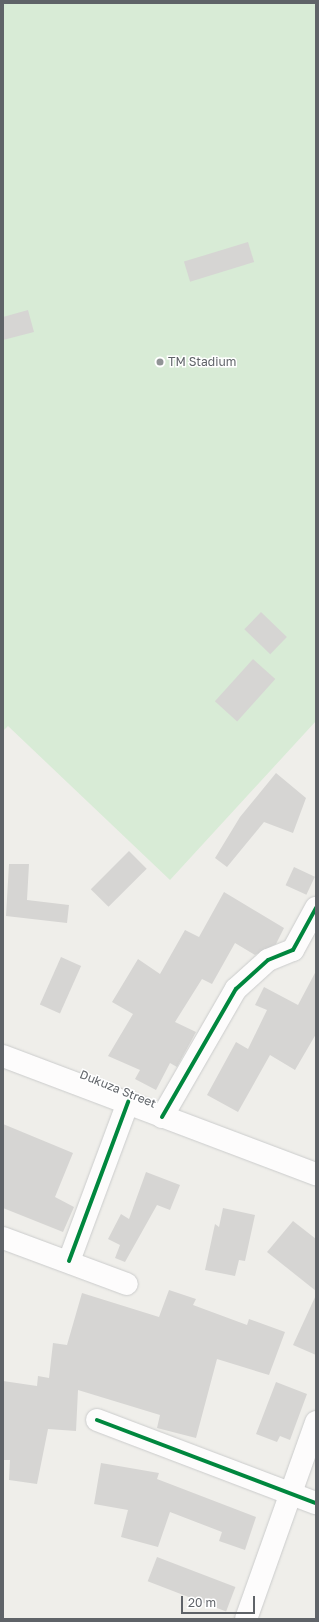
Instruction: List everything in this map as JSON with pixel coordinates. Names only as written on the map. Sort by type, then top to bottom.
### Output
[{"type":"street","points":[[162,1117],[236,989],[268,960],[293,950],[316,908]]},
{"type":"street","name":"Dukuza Street","points":[[3,1056],[316,1174]]},
{"type":"street","points":[[69,1261],[128,1102]]},
{"type":"street","points":[[3,1238],[69,1261],[127,1284]]},
{"type":"street","points":[[97,1420],[316,1503]]},
{"type":"street","points":[[246,1619],[316,1422]]},
{"type":"green space","name":"TM Stadium","points":[[3,3],[316,3],[316,721],[170,880],[8,726],[3,731]]},
{"type":"building","points":[[248,242],[254,262],[190,282],[184,262]]},
{"type":"building","points":[[28,310],[34,332],[3,340],[3,317]]},
{"type":"building","points":[[261,612],[287,637],[270,654],[244,629]]},
{"type":"building","points":[[253,659],[275,679],[237,721],[215,701]]},
{"type":"building","points":[[276,773],[306,798],[293,833],[264,822],[227,867],[215,858],[240,817]]},
{"type":"building","points":[[129,851],[147,869],[108,907],[91,889]]},
{"type":"building","points":[[9,864],[29,864],[27,900],[69,905],[67,923],[6,916]]},
{"type":"building","points":[[294,867],[315,877],[306,895],[286,885]]},
{"type":"building","points":[[224,892],[284,928],[276,944],[255,955],[235,943],[212,984],[202,979],[175,1022],[196,1032],[177,1067],[170,1063],[156,1090],[135,1079],[140,1070],[108,1056],[133,1014],[112,1002],[138,959],[160,974],[185,930],[199,937]]},
{"type":"building","points":[[61,957],[81,966],[60,1013],[40,1005]]},
{"type":"building","points":[[316,971],[316,1034],[295,1070],[270,1055],[238,1112],[207,1095],[236,1042],[248,1049],[267,1010],[255,1005],[264,987],[298,1005]]},
{"type":"building","points":[[3,1124],[73,1153],[55,1197],[74,1207],[63,1232],[3,1208]]},
{"type":"building","points":[[146,1172],[180,1185],[170,1210],[157,1205],[125,1262],[115,1258],[120,1245],[108,1239],[121,1214],[129,1219]]},
{"type":"building","points":[[223,1208],[255,1215],[245,1261],[239,1260],[235,1276],[205,1270],[215,1224],[219,1227]]},
{"type":"building","points":[[293,1221],[316,1239],[316,1291],[267,1252]]},
{"type":"building","points":[[169,1290],[196,1299],[193,1305],[247,1325],[249,1319],[285,1332],[269,1375],[217,1359],[196,1438],[157,1428],[160,1415],[78,1390],[76,1431],[48,1429],[37,1484],[9,1480],[10,1460],[3,1460],[3,1381],[37,1386],[38,1376],[49,1378],[53,1343],[67,1345],[82,1293],[159,1317]]},
{"type":"building","points":[[316,1295],[316,1355],[293,1345]]},
{"type":"building","points":[[276,1382],[307,1394],[290,1440],[280,1436],[277,1442],[256,1434]]},
{"type":"building","points":[[101,1463],[159,1473],[157,1479],[256,1517],[245,1550],[219,1541],[222,1532],[170,1512],[158,1547],[121,1537],[128,1510],[94,1504]]},
{"type":"building","points":[[157,1557],[235,1587],[226,1611],[148,1581]]},
{"type":"cycle path","points":[[162,1117],[236,989],[268,960],[293,950],[316,908]]},
{"type":"cycle path","points":[[69,1261],[128,1102]]},
{"type":"cycle path","points":[[97,1420],[316,1503]]},
{"type":"place","name":"TM Stadium","points":[[160,362]]}]
